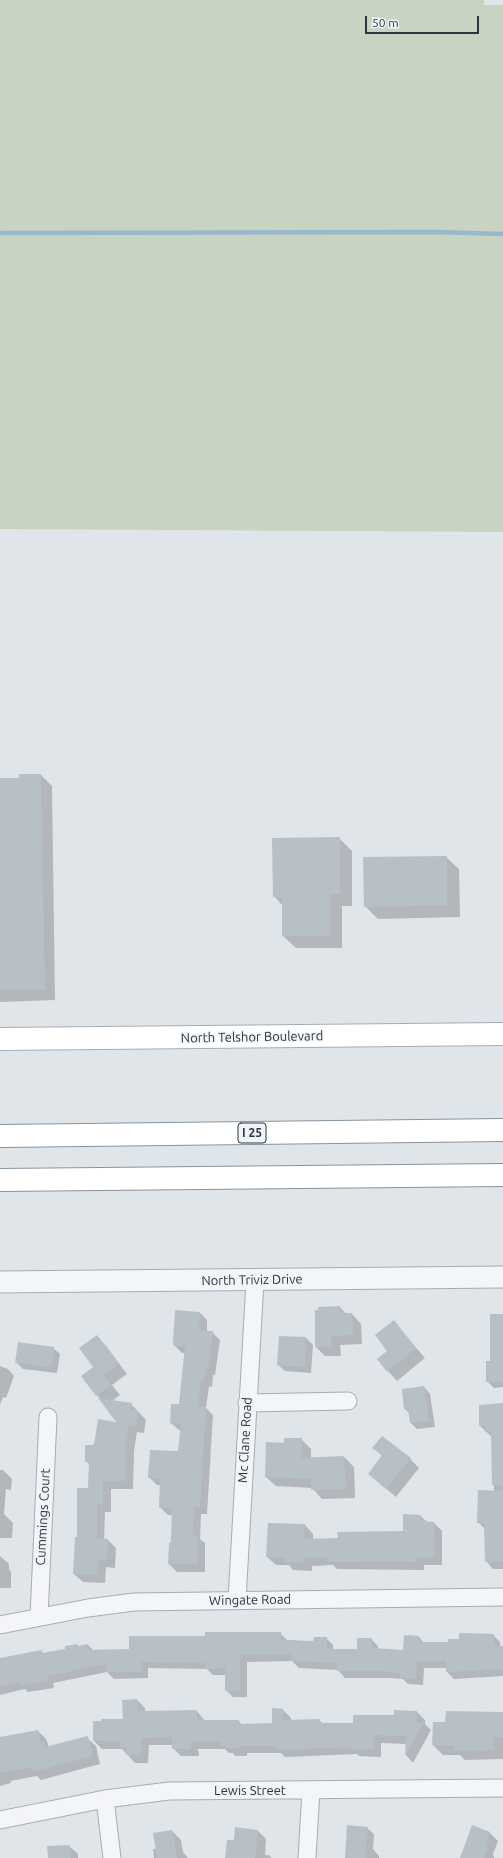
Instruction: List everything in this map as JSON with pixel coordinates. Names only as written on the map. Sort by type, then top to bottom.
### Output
[{"type":"main road","name":"North Telshor Boulevard","points":[[0,1039],[503,1034]]},
{"type":"main road","name":"I 25","points":[[0,1136],[503,1130]]},
{"type":"main road","points":[[0,1180],[503,1175]]},
{"type":"street","name":"North Triviz Drive","points":[[0,1282],[255,1281],[503,1277]]},
{"type":"street","name":"Mc Clane Road","points":[[237,1600],[255,1281]]},
{"type":"street","points":[[247,1403],[348,1400]]},
{"type":"street","name":"Cummings Court","points":[[39,1617],[48,1417]]},
{"type":"street","name":"Wingate Road","points":[[0,1625],[103,1605],[134,1602],[503,1596]]},
{"type":"street","name":"Lewis Street","points":[[0,1820],[105,1799],[169,1791],[503,1788]]},
{"type":"street","points":[[307,1858],[311,1790]]},
{"type":"street","points":[[105,1799],[112,1858]]},
{"type":"green space","points":[[0,0],[484,0],[484,5],[503,5],[503,532],[0,529]]},
{"type":"building","points":[[19,774],[41,774],[45,989],[0,990],[0,778],[19,778]]},
{"type":"building","points":[[340,837],[340,894],[330,894],[330,936],[282,936],[282,897],[273,897],[272,838]]},
{"type":"building","points":[[447,856],[447,905],[364,907],[363,857]]},
{"type":"building","points":[[340,1306],[340,1313],[352,1313],[353,1335],[331,1336],[332,1346],[315,1347],[315,1310],[318,1310],[318,1307]]},
{"type":"building","points":[[175,1310],[200,1312],[199,1331],[213,1331],[208,1368],[206,1368],[204,1380],[201,1379],[198,1406],[206,1407],[200,1507],[194,1507],[193,1535],[197,1535],[197,1564],[168,1564],[169,1543],[171,1543],[172,1508],[159,1508],[160,1479],[148,1478],[150,1450],[178,1451],[181,1424],[170,1423],[171,1404],[179,1404],[185,1346],[174,1346],[173,1343]]},
{"type":"building","points":[[490,1314],[503,1314],[503,1381],[486,1382],[486,1361],[490,1361]]},
{"type":"building","points":[[394,1320],[416,1348],[387,1372],[377,1359],[387,1351],[375,1335]]},
{"type":"building","points":[[97,1335],[119,1364],[103,1375],[111,1385],[96,1396],[81,1376],[93,1367],[79,1348]]},
{"type":"building","points":[[279,1336],[306,1337],[305,1367],[277,1365]]},
{"type":"building","points":[[18,1342],[54,1347],[51,1367],[15,1363]]},
{"type":"building","points":[[424,1386],[429,1421],[410,1423],[408,1409],[404,1409],[402,1389]]},
{"type":"building","points":[[98,1398],[132,1403],[131,1410],[138,1411],[136,1426],[129,1424],[126,1442],[125,1481],[103,1481],[103,1504],[97,1504],[97,1538],[108,1539],[107,1560],[98,1559],[97,1575],[73,1574],[75,1537],[77,1537],[77,1488],[88,1488],[89,1462],[85,1462],[85,1445],[94,1445],[98,1419],[116,1422]]},
{"type":"building","points":[[503,1403],[503,1485],[492,1485],[491,1431],[485,1432],[485,1426],[479,1426],[479,1405]]},
{"type":"building","points":[[382,1436],[411,1458],[386,1489],[368,1474],[382,1455],[372,1448]]},
{"type":"building","points":[[284,1438],[302,1438],[301,1458],[344,1456],[346,1489],[311,1490],[311,1479],[265,1477],[266,1442],[284,1443]]},
{"type":"building","points":[[478,1490],[503,1491],[503,1561],[485,1562],[484,1523],[477,1523]]},
{"type":"building","points":[[403,1514],[421,1515],[421,1521],[434,1522],[434,1557],[416,1557],[416,1562],[338,1562],[327,1561],[327,1557],[304,1558],[304,1563],[284,1562],[284,1558],[266,1557],[268,1523],[305,1524],[304,1539],[338,1538],[337,1532],[403,1531]]},
{"type":"building","points":[[205,1632],[281,1632],[281,1640],[313,1641],[314,1637],[327,1637],[326,1649],[357,1649],[357,1638],[372,1638],[372,1648],[403,1650],[404,1635],[419,1636],[419,1642],[448,1642],[448,1639],[459,1639],[459,1633],[494,1634],[494,1646],[503,1646],[503,1669],[446,1672],[446,1661],[417,1661],[416,1679],[400,1678],[400,1673],[381,1671],[337,1671],[337,1663],[291,1661],[292,1654],[240,1655],[240,1691],[225,1691],[225,1668],[205,1669],[205,1663],[141,1662],[142,1672],[106,1672],[106,1664],[47,1676],[48,1681],[20,1686],[19,1682],[0,1686],[0,1658],[42,1650],[42,1653],[65,1649],[65,1646],[77,1644],[78,1646],[88,1644],[89,1650],[129,1649],[129,1636],[205,1636]]},
{"type":"building","points":[[137,1699],[138,1711],[197,1710],[197,1720],[239,1720],[239,1724],[272,1723],[272,1708],[283,1709],[283,1720],[320,1719],[320,1723],[353,1723],[353,1715],[394,1715],[394,1710],[417,1711],[417,1722],[424,1722],[405,1756],[406,1736],[374,1735],[374,1749],[350,1749],[350,1747],[276,1750],[276,1746],[239,1746],[239,1748],[226,1748],[227,1746],[220,1746],[220,1742],[191,1741],[191,1749],[172,1749],[172,1737],[141,1738],[141,1755],[126,1755],[127,1747],[119,1747],[119,1741],[93,1741],[93,1721],[101,1721],[101,1719],[123,1719],[122,1700]]},
{"type":"building","points":[[446,1711],[503,1712],[503,1737],[494,1737],[494,1750],[454,1751],[454,1746],[432,1745],[433,1722],[445,1722]]},
{"type":"building","points":[[38,1730],[40,1741],[44,1741],[45,1747],[88,1736],[93,1756],[32,1772],[31,1767],[0,1773],[0,1737]]},
{"type":"building","points":[[347,1825],[368,1827],[365,1858],[345,1858]]},
{"type":"building","points":[[472,1825],[490,1832],[485,1846],[488,1847],[484,1858],[460,1858]]},
{"type":"building","points":[[235,1827],[258,1830],[255,1858],[225,1858],[227,1840],[234,1840]]},
{"type":"building","points":[[172,1830],[177,1858],[157,1858],[153,1833]]},
{"type":"building","points":[[70,1845],[71,1858],[48,1858],[47,1846]]},
{"type":"waterway","points":[[0,233],[435,232],[503,234]]}]
